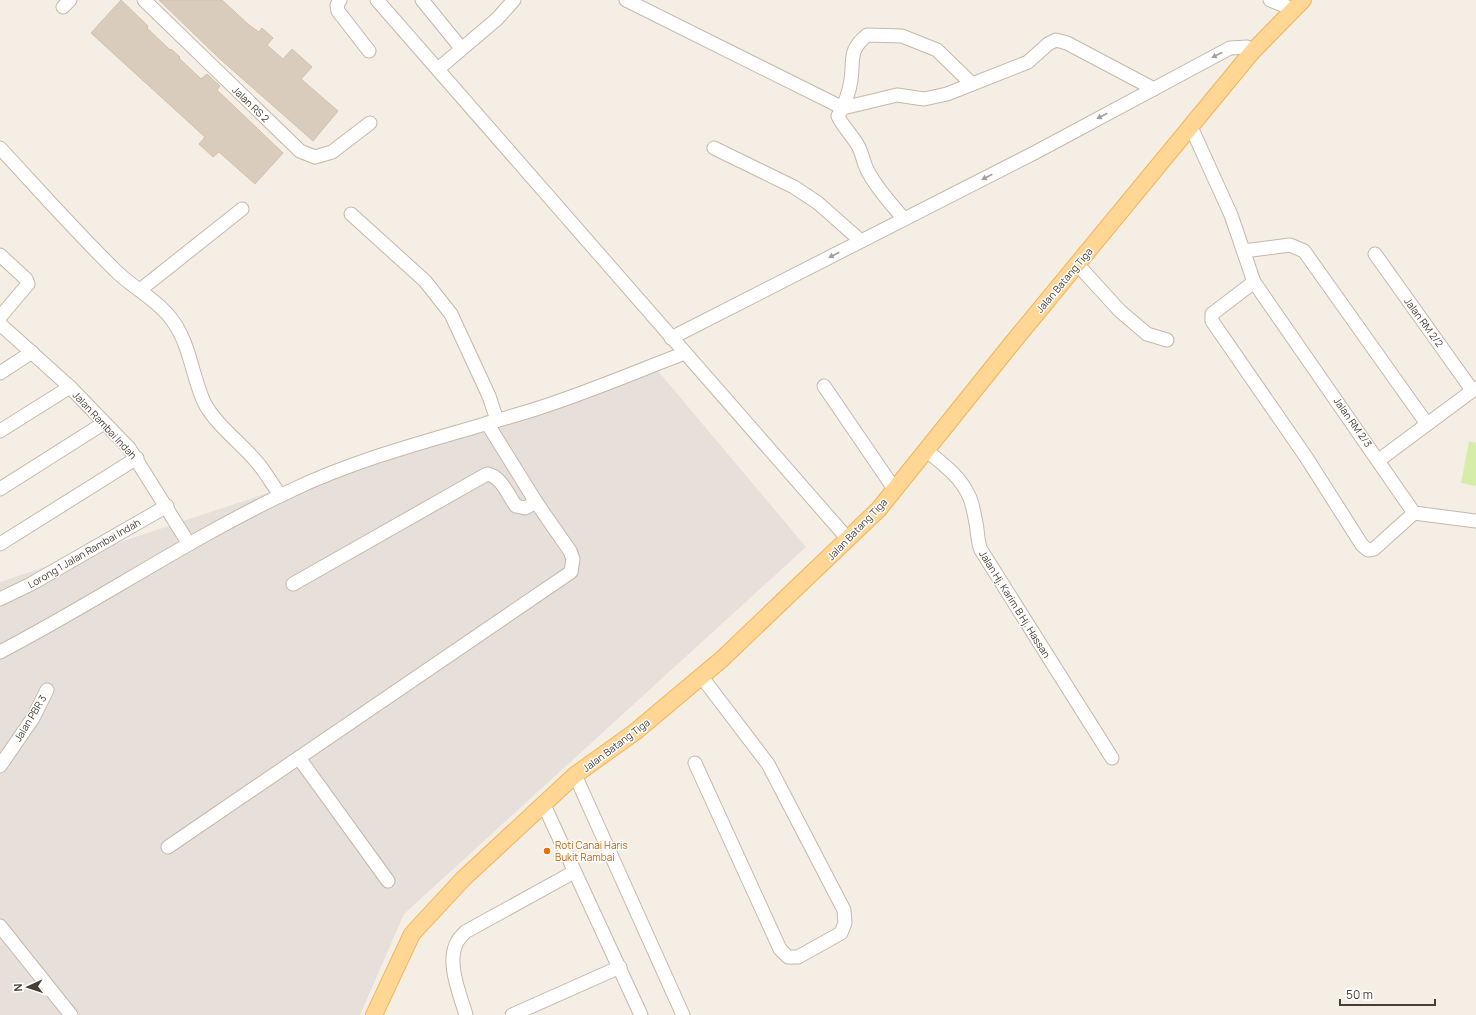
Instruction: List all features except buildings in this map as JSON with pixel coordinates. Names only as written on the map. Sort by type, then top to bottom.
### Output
[{"type":"main road","name":"Jalan Batang Tiga","points":[[374,1015],[412,934],[463,879],[575,775],[635,732],[722,660],[828,559],[847,538],[879,509],[993,366],[1252,52],[1298,5]]},
{"type":"street","name":"Jalan RS 2","points":[[144,0],[300,151],[316,157],[332,152],[370,123]]},
{"type":"street","points":[[340,0],[337,5],[338,12],[369,51]]},
{"type":"street","points":[[377,0],[847,538]]},
{"type":"street","points":[[422,0],[461,48]]},
{"type":"street","points":[[438,69],[497,19],[514,0]]},
{"type":"street","points":[[626,0],[843,108],[897,95],[924,99],[947,94],[1028,62],[1048,44],[1056,40],[1067,42],[1154,89]]},
{"type":"street","points":[[1270,0],[1298,5]]},
{"type":"street","points":[[904,219],[870,175],[862,159],[859,146],[846,126],[839,120],[838,116],[847,100],[851,80],[853,56],[857,44],[867,35],[902,36],[937,50],[972,84]]},
{"type":"street","points":[[671,338],[1036,152],[1230,48],[1246,47],[1252,52]]},
{"type":"street","name":"Jalan RM 2/3","points":[[1191,127],[1231,215],[1254,282],[1379,460],[1414,513]]},
{"type":"street","points":[[0,148],[86,241],[130,285],[140,290],[168,314],[180,330],[187,345],[204,402],[257,462],[280,495]]},
{"type":"street","points":[[714,148],[794,188],[818,203],[861,241]]},
{"type":"street","points":[[140,290],[242,209]]},
{"type":"street","points":[[168,847],[571,572],[573,559],[570,551],[536,502],[492,422],[489,396],[452,314],[425,281],[351,214]]},
{"type":"street","points":[[1244,251],[1290,245],[1304,251],[1427,424]]},
{"type":"street","name":"Jalan RM 2/2","points":[[1375,254],[1474,389]]},
{"type":"street","points":[[0,255],[26,279],[28,284],[0,317]]},
{"type":"street","points":[[1077,264],[1120,311],[1147,334],[1167,340]]},
{"type":"street","points":[[1254,282],[1212,314],[1212,321],[1306,457],[1362,545],[1368,550],[1374,549],[1414,513],[1476,521]]},
{"type":"street","name":"Jalan Rambai Indah","points":[[0,324],[70,387],[137,458],[189,544]]},
{"type":"street","points":[[0,373],[32,352]]},
{"type":"street","points":[[0,652],[46,628],[189,544],[280,495],[331,473],[367,460],[528,411],[685,353]]},
{"type":"street","points":[[824,386],[895,490]]},
{"type":"street","points":[[0,431],[70,387]]},
{"type":"street","points":[[1379,460],[1474,389]]},
{"type":"street","points":[[0,489],[104,422]]},
{"type":"street","name":"Jalan Hj. Karim B Hj. Hassan","points":[[927,450],[952,471],[962,483],[970,497],[981,550],[1112,758]]},
{"type":"street","points":[[0,544],[137,458]]},
{"type":"street","points":[[293,584],[487,474],[498,478],[516,506],[525,508],[536,502]]},
{"type":"street","name":"Lorong 1 Jalan Rambai Indah","points":[[0,599],[31,584],[167,506]]},
{"type":"street","points":[[695,763],[780,949],[788,957],[798,957],[841,933],[845,923],[844,910],[768,764],[701,676]]},
{"type":"street","name":"Jalan PBR 3","points":[[0,766],[33,718],[47,690]]},
{"type":"street","points":[[299,758],[388,881]]},
{"type":"street","points":[[575,775],[683,1015]]},
{"type":"street","points":[[544,803],[574,872],[620,967],[641,1015]]},
{"type":"street","points":[[466,1015],[454,963],[457,942],[465,932],[574,872]]},
{"type":"street","points":[[0,926],[71,1015]]},
{"type":"street","points":[[512,1015],[620,967]]},
{"type":"shaded area","points":[[653,365],[806,547],[404,914],[360,1015],[0,1015],[0,582]]},
{"type":"green space","points":[[1469,441],[1476,443],[1476,486],[1461,483]]},
{"type":"place","name":"Roti Canai Haris Bukit Rambai","points":[[547,851]]}]
